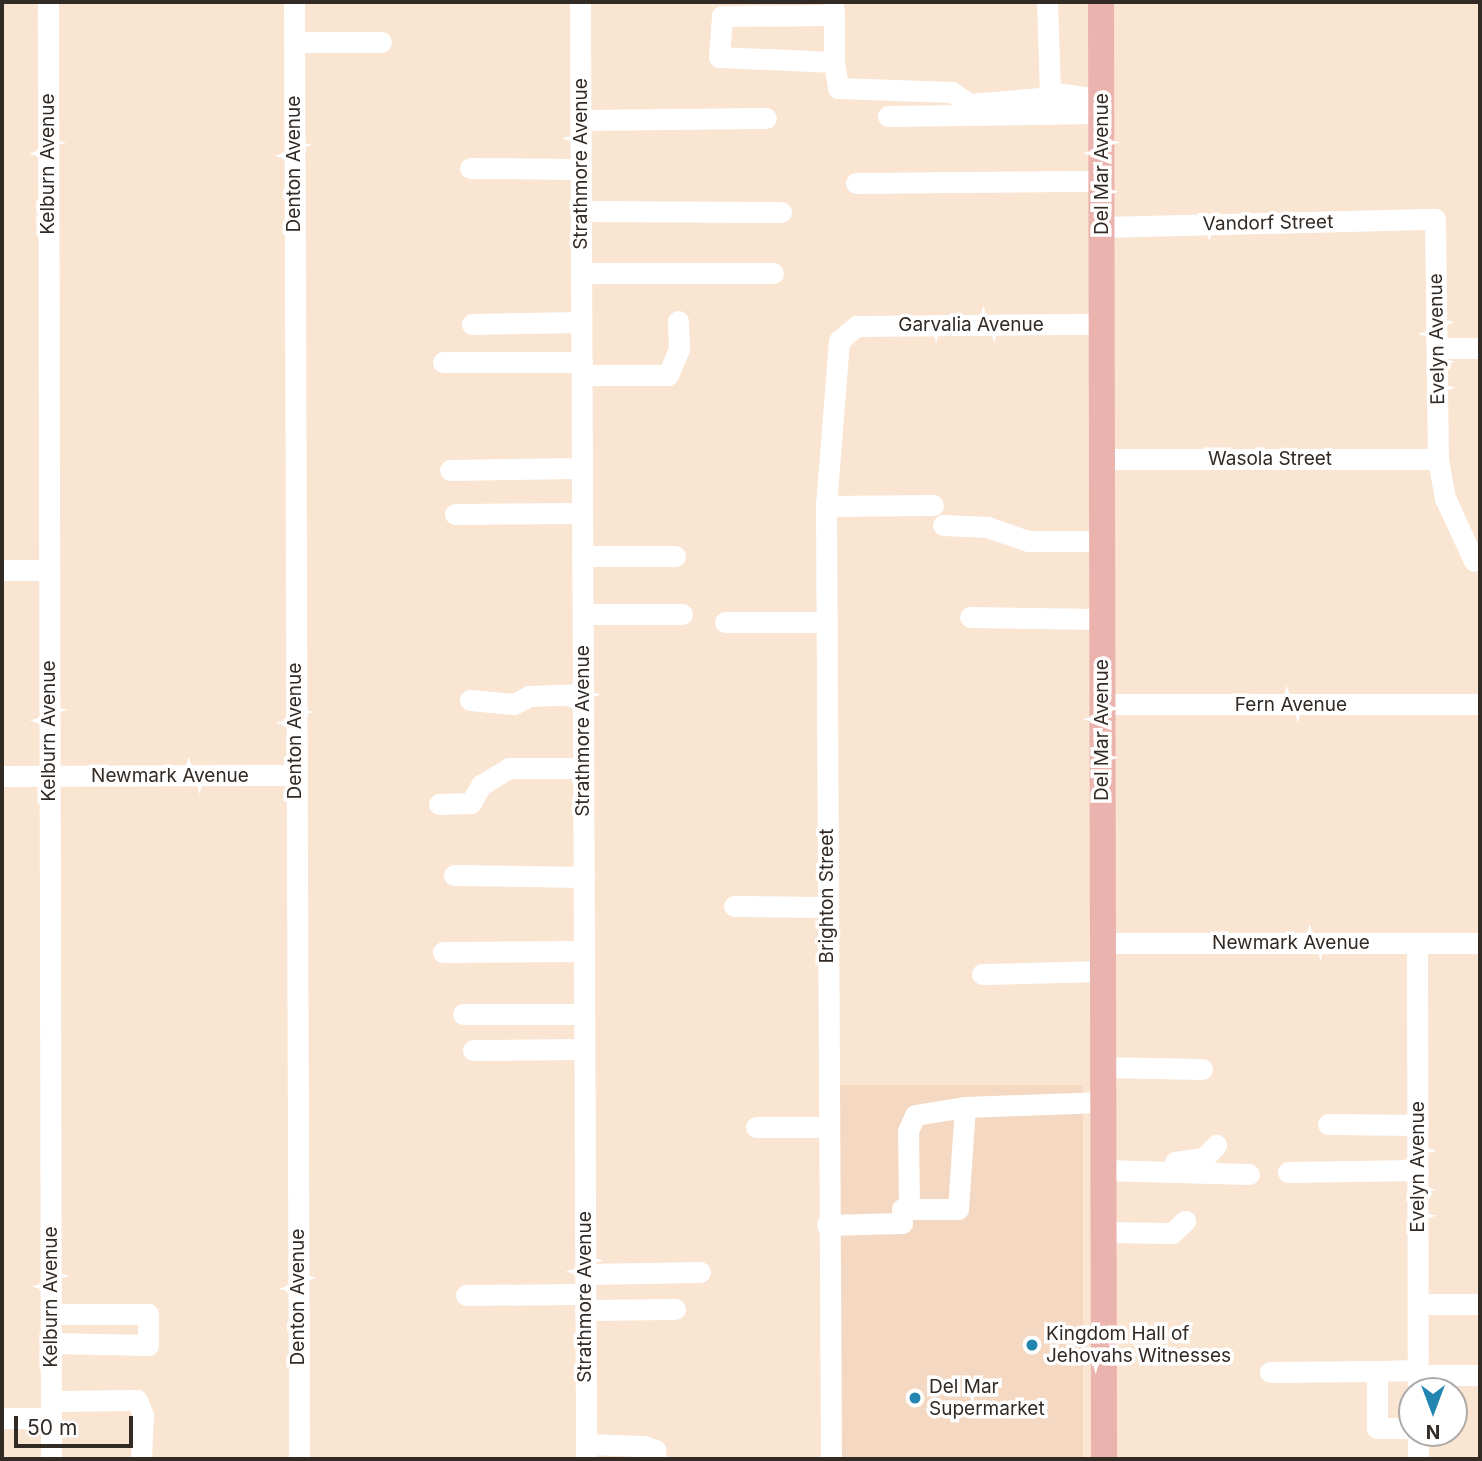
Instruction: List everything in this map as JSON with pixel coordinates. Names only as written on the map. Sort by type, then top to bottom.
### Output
[{"type":"main road","name":"Del Mar Avenue","points":[[1101,2],[1101,1102],[1104,1459]]},
{"type":"street","name":"Kelburn Avenue","points":[[48,2],[51,1459]]},
{"type":"street","name":"Denton Avenue","points":[[294,2],[299,1459]]},
{"type":"street","name":"Strathmore Avenue","points":[[580,2],[586,1452]]},
{"type":"street","points":[[1047,2],[1053,97]]},
{"type":"street","points":[[834,62],[719,57],[722,16],[834,8],[834,62],[838,88],[952,92],[970,104],[1053,97],[1101,106]]},
{"type":"street","points":[[294,42],[381,42]]},
{"type":"street","points":[[888,116],[1101,106]]},
{"type":"street","points":[[580,120],[766,118]]},
{"type":"street","points":[[470,169],[581,169]]},
{"type":"street","points":[[856,183],[1103,181]]},
{"type":"street","points":[[581,211],[781,212]]},
{"type":"street","name":"Vandorf Street","points":[[1102,227],[1435,219]]},
{"type":"street","name":"Evelyn Avenue","points":[[1435,219],[1438,459],[1446,498],[1474,561]]},
{"type":"street","points":[[581,273],[774,273]]},
{"type":"street","points":[[443,362],[668,375],[679,349],[678,321]]},
{"type":"street","points":[[472,324],[581,322]]},
{"type":"street","name":"Garvalia Avenue","points":[[841,334],[856,326],[1103,324]]},
{"type":"street","name":"Brighton Street","points":[[831,1459],[827,1225],[826,506],[841,334]]},
{"type":"street","points":[[1437,348],[1480,348]]},
{"type":"street","name":"Wasola Street","points":[[1102,459],[1438,459]]},
{"type":"street","points":[[450,470],[582,468]]},
{"type":"street","points":[[826,506],[933,505]]},
{"type":"street","points":[[455,514],[582,513]]},
{"type":"street","points":[[943,525],[987,527],[1028,541],[1101,541]]},
{"type":"street","points":[[582,556],[676,556]]},
{"type":"street","points":[[2,570],[49,570]]},
{"type":"street","points":[[583,614],[682,614]]},
{"type":"street","points":[[970,617],[1102,619]]},
{"type":"street","points":[[725,622],[826,622]]},
{"type":"street","points":[[470,700],[514,704],[529,696],[583,694]]},
{"type":"street","name":"Fern Avenue","points":[[1102,704],[1480,704]]},
{"type":"street","points":[[439,804],[471,803],[481,785],[509,768],[583,768]]},
{"type":"street","name":"Newmark Avenue","points":[[2,776],[295,775]]},
{"type":"street","points":[[454,875],[584,877]]},
{"type":"street","points":[[734,906],[827,906]]},
{"type":"street","name":"Newmark Avenue","points":[[1102,943],[1480,943]]},
{"type":"street","name":"Evelyn Avenue","points":[[1417,943],[1418,1377]]},
{"type":"street","points":[[443,952],[584,951]]},
{"type":"street","points":[[982,974],[1102,971]]},
{"type":"street","points":[[463,1014],[584,1014]]},
{"type":"street","points":[[473,1050],[584,1049]]},
{"type":"street","points":[[1101,1067],[1202,1069]]},
{"type":"street","points":[[909,1209],[908,1131],[915,1115],[965,1107],[1101,1102]]},
{"type":"street","points":[[827,1225],[902,1223],[902,1209],[958,1209],[965,1107]]},
{"type":"street","points":[[1328,1124],[1418,1125]]},
{"type":"street","points":[[756,1127],[827,1127]]},
{"type":"street","points":[[1102,1166],[1191,1161],[1204,1158],[1216,1145]]},
{"type":"street","points":[[1102,1166],[1249,1174]]},
{"type":"street","points":[[1288,1172],[1418,1170]]},
{"type":"street","points":[[1102,1232],[1172,1233],[1185,1221]]},
{"type":"street","points":[[466,1295],[585,1293],[700,1272]]},
{"type":"street","points":[[585,1293],[675,1310]]},
{"type":"street","points":[[1418,1304],[1480,1304]]},
{"type":"street","points":[[51,1314],[148,1314],[148,1345],[52,1343]]},
{"type":"street","points":[[1270,1371],[1377,1371],[1408,1377]]},
{"type":"street","points":[[1377,1371],[1377,1428],[1398,1428]]},
{"type":"street","points":[[1449,1377],[1480,1375]]},
{"type":"street","points":[[2,1418],[51,1409],[137,1400],[142,1459]]},
{"type":"street","points":[[586,1452],[643,1446],[655,1450],[656,1459]]},
{"type":"shaded area","points":[[828,1085],[1083,1085],[1083,1459],[828,1459]]},
{"type":"place","name":"Kingdom Hall of Jehovahs Witnesses","points":[[1032,1345]]},
{"type":"place","name":"Del Mar Supermarket","points":[[915,1398]]}]
